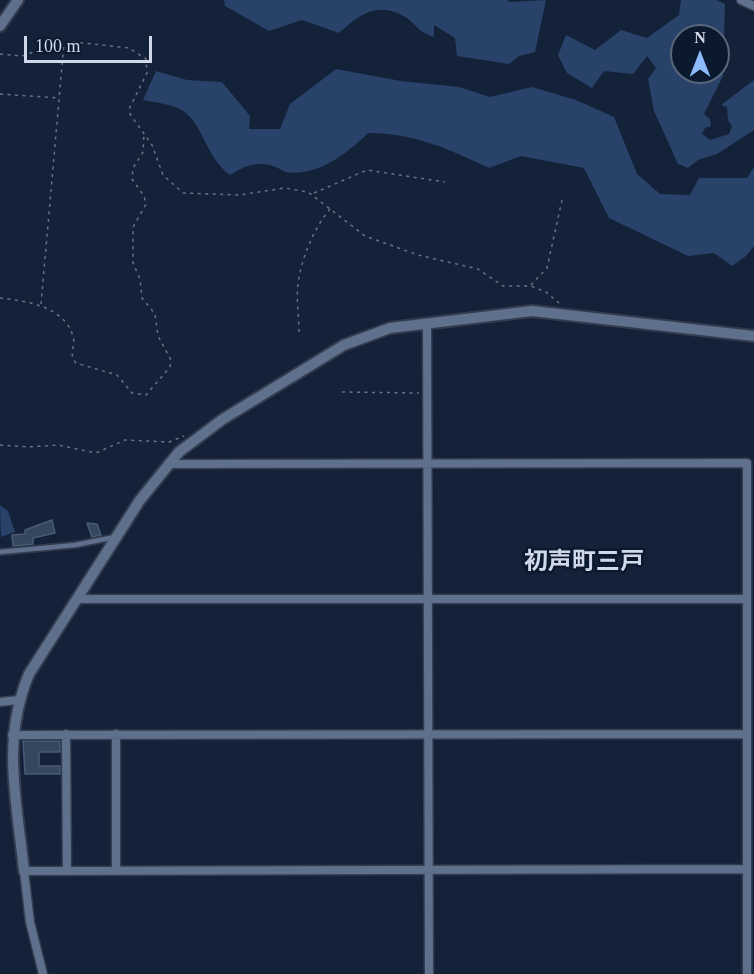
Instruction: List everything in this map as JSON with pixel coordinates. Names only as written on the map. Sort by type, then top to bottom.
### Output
[{"type":"street","points":[[0,26],[18,0]]},
{"type":"street","points":[[741,0],[754,6]]},
{"type":"street","points":[[43,974],[30,922],[13,764],[12,735],[18,700],[29,674],[140,500],[168,464],[198,436],[344,345],[390,328],[512,312],[561,313],[754,336]]},
{"type":"street","points":[[427,322],[429,974]]},
{"type":"street","points":[[168,464],[747,463],[747,974]]},
{"type":"street","points":[[77,599],[747,598]]},
{"type":"street","points":[[0,702],[18,700]]},
{"type":"street","points":[[66,734],[67,871]]},
{"type":"street","points":[[12,735],[747,734]]},
{"type":"street","points":[[116,735],[116,870]]},
{"type":"street","points":[[24,871],[747,869]]},
{"type":"lane","points":[[0,552],[75,545],[117,537]]},
{"type":"path","points":[[41,305],[64,42]]},
{"type":"path","points":[[0,54],[32,54],[64,42],[129,48],[143,54],[148,67],[130,107],[130,114],[152,145],[163,175],[183,193],[239,195],[285,188],[313,193],[368,170],[445,182]]},
{"type":"path","points":[[0,94],[59,98]]},
{"type":"path","points":[[0,298],[41,305],[67,325],[73,336],[71,356],[76,363],[117,375],[132,393],[146,395],[170,367],[170,355],[158,336],[155,314],[142,298],[140,279],[134,263],[133,227],[146,204],[144,196],[132,179],[133,168],[143,152],[144,132]]},
{"type":"path","points":[[313,193],[352,228],[382,243],[478,268],[502,286],[531,286],[554,297],[561,313]]},
{"type":"path","points":[[531,286],[547,268],[562,200]]},
{"type":"path","points":[[299,332],[298,284],[301,269],[319,222],[330,209]]},
{"type":"path","points":[[342,392],[428,393]]},
{"type":"path","points":[[0,446],[28,447],[58,444],[96,453],[125,440],[169,442],[193,432],[198,436]]},
{"type":"shaded area","points":[[224,0],[507,0],[509,2],[546,0],[535,52],[519,56],[509,64],[457,56],[455,38],[434,25],[434,37],[428,35],[407,18],[387,10],[362,15],[339,33],[302,20],[269,31],[225,6]]},
{"type":"shaded area","points":[[681,0],[716,0],[725,4],[724,24],[670,24],[670,84],[719,84],[704,114],[710,119],[711,126],[705,128],[702,134],[710,140],[729,134],[732,126],[728,120],[727,107],[721,105],[754,80],[754,130],[717,154],[698,160],[688,168],[678,164],[654,111],[648,79],[656,68],[647,56],[633,74],[604,71],[592,88],[567,73],[558,55],[566,35],[595,50],[621,30],[647,38],[679,15]]},
{"type":"shaded area","points":[[336,69],[401,81],[459,87],[490,97],[532,87],[576,100],[614,117],[637,174],[660,194],[690,195],[699,178],[747,178],[754,167],[754,246],[746,256],[732,266],[714,253],[688,256],[609,218],[584,168],[521,156],[489,168],[430,143],[400,136],[368,133],[331,162],[309,171],[286,172],[273,166],[256,164],[230,175],[216,161],[198,128],[187,114],[172,106],[143,100],[156,71],[187,80],[222,82],[250,116],[249,129],[280,129],[290,104]]},
{"type":"shaded area","points":[[0,505],[8,511],[15,532],[1,537]]},
{"type":"building","points":[[52,520],[55,533],[33,538],[33,544],[13,546],[12,535],[25,534],[25,530]]},
{"type":"building","points":[[87,523],[97,524],[101,535],[92,537]]},
{"type":"building","points":[[23,741],[60,741],[60,752],[39,752],[39,766],[60,766],[60,774],[25,774]]},
{"type":"district","name":"初声町三戸","points":[[584,560]]}]
